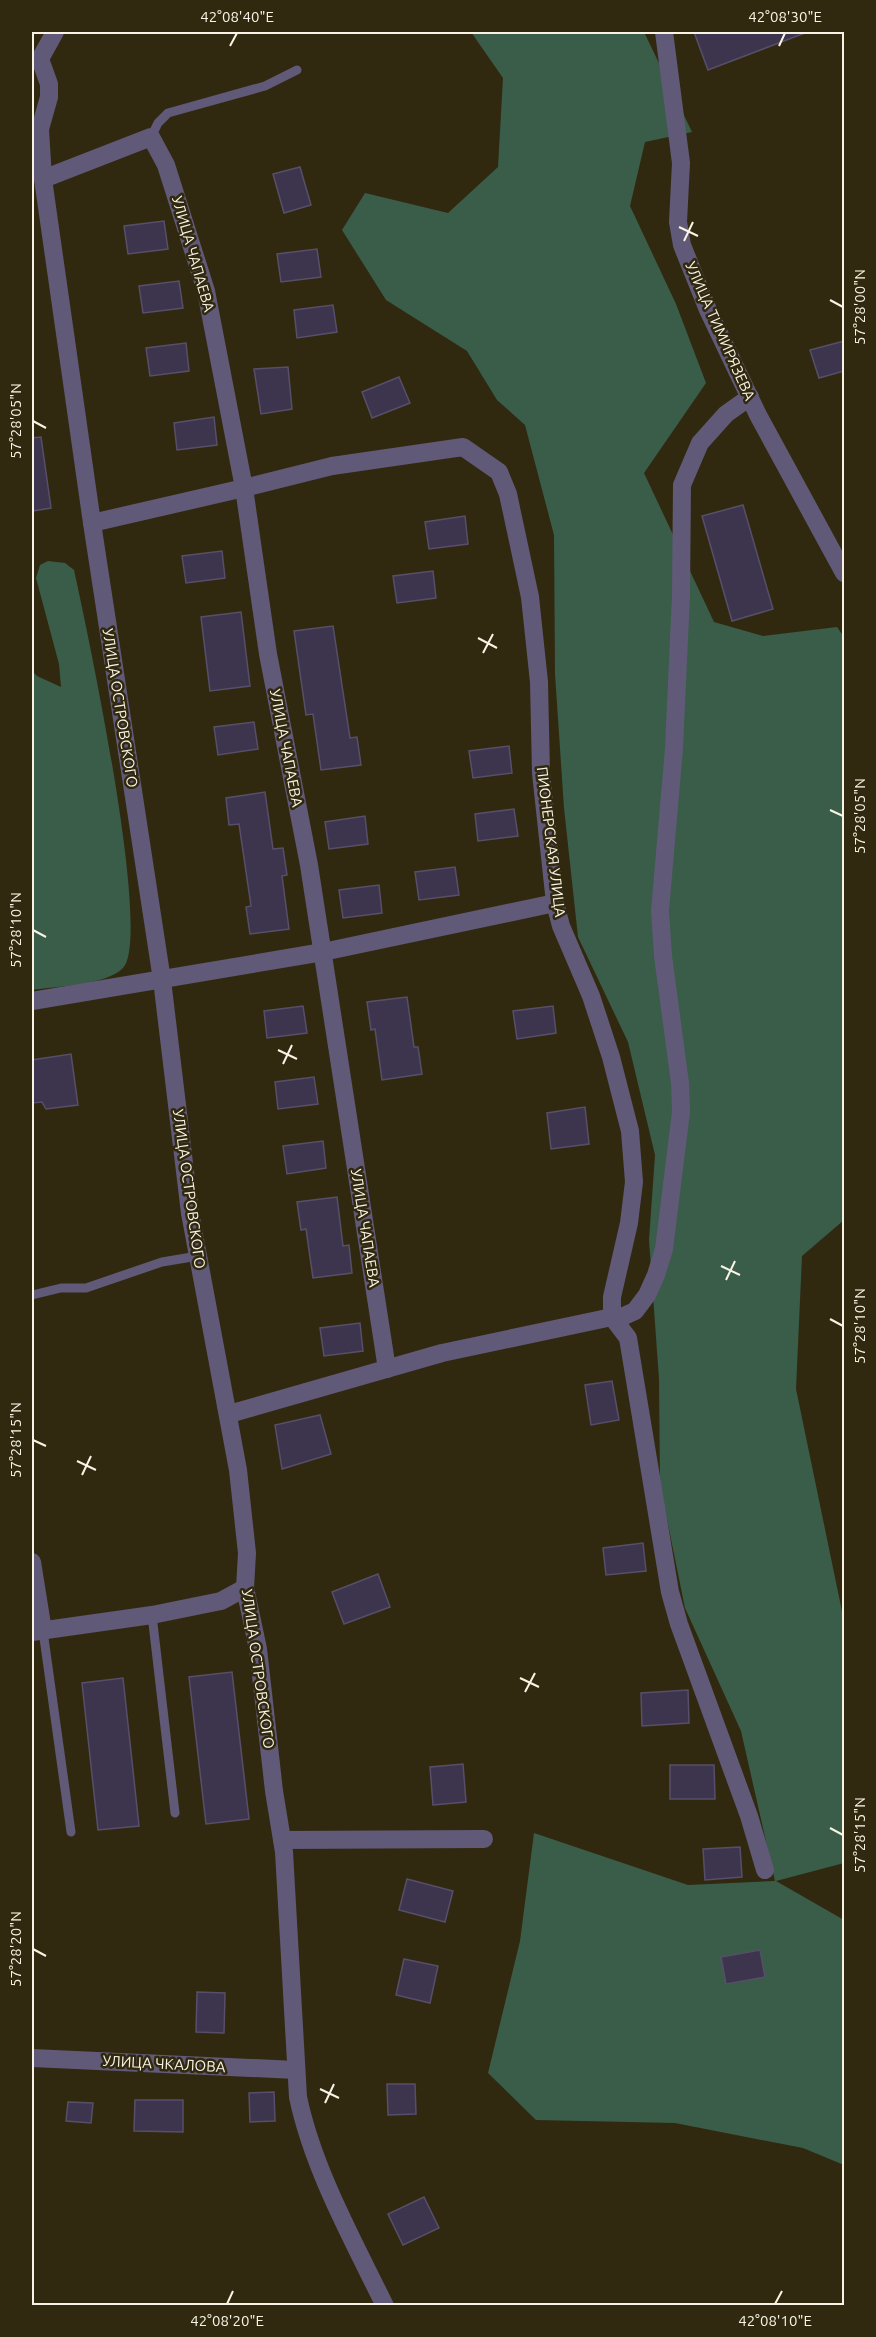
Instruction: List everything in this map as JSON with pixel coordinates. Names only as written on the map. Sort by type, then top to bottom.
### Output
[{"type":"street","points":[[36,58],[55,32]]},
{"type":"street","name":"УЛИЦА ТИМИРЯЗЕВА","points":[[664,32],[681,163],[678,222],[682,245],[708,310],[750,397],[844,573]]},
{"type":"street","name":"УЛИЦА ОСТРОВСКОГО","points":[[36,58],[49,84],[49,97],[36,126],[92,523],[162,980],[190,1213],[238,1470],[247,1553],[245,1588],[258,1649],[274,1791],[282,1840],[298,2097],[306,2128],[336,2204],[385,2306]]},
{"type":"street","points":[[43,179],[151,137]]},
{"type":"street","name":"УЛИЦА ЧАПАЕВА","points":[[151,137],[166,165],[206,291],[244,488],[268,654],[309,865],[387,1369]]},
{"type":"street","points":[[229,1414],[442,1353],[624,1316],[635,1311],[647,1295],[664,1249],[680,1122],[680,1083],[663,957],[660,911],[674,748],[681,595],[682,485],[700,443],[726,414],[750,397]]},
{"type":"street","name":"ПИОНЕРСКАЯ УЛИЦА","points":[[244,488],[332,466],[464,447],[499,472],[508,494],[530,597],[539,682],[541,773],[555,903],[561,926],[591,996],[611,1057],[630,1131],[634,1182],[629,1223],[612,1297],[612,1317]]},
{"type":"street","points":[[92,523],[244,488]]},
{"type":"street","points":[[32,1000],[323,952],[555,903]]},
{"type":"street","points":[[612,1317],[628,1338],[670,1592],[679,1624],[749,1816],[765,1870]]},
{"type":"street","points":[[32,1562],[37,1631],[152,1615],[221,1601],[245,1588]]},
{"type":"street","points":[[282,1840],[484,1839]]},
{"type":"street","name":"УЛИЦА ЧКАЛОВА","points":[[32,2058],[296,2070]]},
{"type":"lane","points":[[151,137],[158,123],[168,113],[265,86],[297,70]]},
{"type":"lane","points":[[32,1295],[61,1288],[86,1288],[162,1262],[198,1256]]},
{"type":"lane","points":[[152,1615],[175,1813]]},
{"type":"lane","points":[[37,1631],[71,1832]]},
{"type":"green space","points":[[471,32],[644,32],[692,132],[645,142],[630,206],[676,304],[706,383],[644,473],[714,622],[763,636],[837,627],[844,637],[844,1220],[802,1256],[796,1389],[844,1621],[844,1863],[776,1881],[844,1920],[844,2165],[803,2148],[675,2123],[536,2120],[488,2073],[520,1941],[534,1833],[688,1885],[775,1881],[741,1731],[685,1608],[660,1485],[659,1379],[649,1240],[655,1155],[628,1042],[578,937],[564,808],[555,674],[554,535],[525,425],[497,400],[467,351],[386,300],[342,230],[365,193],[448,213],[498,167],[503,78]]},
{"type":"green space","points":[[48,561],[65,563],[74,570],[81,601],[103,711],[124,842],[130,900],[130,944],[123,968],[115,974],[93,982],[32,990],[32,671],[37,676],[61,687],[59,664],[36,578],[40,565]]},
{"type":"building","points":[[694,32],[804,32],[805,33],[708,70]]},
{"type":"building","points":[[300,167],[311,205],[284,213],[273,174]]},
{"type":"building","points":[[164,221],[168,249],[128,254],[124,226]]},
{"type":"building","points":[[317,249],[321,277],[281,282],[277,254]]},
{"type":"building","points":[[179,281],[183,308],[143,313],[139,286]]},
{"type":"building","points":[[333,305],[337,332],[297,338],[294,310]]},
{"type":"building","points":[[844,341],[844,371],[819,378],[810,350]]},
{"type":"building","points":[[186,343],[189,371],[150,376],[146,348]]},
{"type":"building","points":[[288,367],[292,409],[261,414],[254,369]]},
{"type":"building","points":[[399,377],[410,403],[372,418],[362,392]]},
{"type":"building","points":[[214,417],[217,445],[177,450],[174,423]]},
{"type":"building","points":[[41,437],[51,508],[32,511],[32,438]]},
{"type":"building","points":[[743,505],[773,609],[732,621],[702,516]]},
{"type":"building","points":[[465,516],[468,544],[429,549],[425,522]]},
{"type":"building","points":[[222,551],[225,578],[186,583],[182,556]]},
{"type":"building","points":[[433,571],[436,598],[397,603],[393,576]]},
{"type":"building","points":[[241,612],[250,686],[210,691],[201,617]]},
{"type":"building","points":[[333,626],[350,738],[357,737],[361,765],[321,770],[313,714],[306,715],[294,631]]},
{"type":"building","points":[[254,722],[258,749],[218,755],[214,727]]},
{"type":"building","points":[[509,746],[512,773],[473,778],[469,751]]},
{"type":"building","points":[[265,792],[273,849],[283,848],[287,875],[282,876],[289,929],[250,934],[246,907],[251,906],[239,824],[229,825],[226,798]]},
{"type":"building","points":[[514,809],[518,836],[478,841],[475,814]]},
{"type":"building","points":[[365,816],[368,844],[329,849],[325,822]]},
{"type":"building","points":[[455,867],[459,895],[419,900],[415,872]]},
{"type":"building","points":[[379,885],[382,913],[343,918],[339,890]]},
{"type":"building","points":[[407,997],[414,1047],[418,1047],[422,1074],[382,1080],[375,1029],[371,1030],[367,1002]]},
{"type":"building","points":[[303,1006],[307,1033],[267,1038],[264,1011]]},
{"type":"building","points":[[553,1006],[556,1033],[517,1039],[513,1011]]},
{"type":"building","points":[[71,1054],[78,1105],[46,1109],[42,1102],[32,1103],[32,1060]]},
{"type":"building","points":[[314,1077],[318,1104],[278,1109],[275,1082]]},
{"type":"building","points":[[585,1107],[589,1144],[551,1149],[547,1113]]},
{"type":"building","points":[[323,1141],[326,1168],[287,1174],[283,1146]]},
{"type":"building","points":[[337,1197],[343,1246],[349,1245],[352,1273],[313,1278],[306,1229],[301,1230],[297,1202]]},
{"type":"building","points":[[360,1323],[363,1351],[324,1356],[320,1328]]},
{"type":"building","points":[[612,1381],[619,1420],[591,1425],[585,1385]]},
{"type":"building","points":[[320,1415],[331,1454],[282,1469],[275,1425]]},
{"type":"building","points":[[643,1543],[646,1571],[606,1575],[603,1548]]},
{"type":"building","points":[[378,1574],[390,1607],[344,1624],[332,1592]]},
{"type":"building","points":[[232,1672],[249,1819],[206,1824],[189,1677]]},
{"type":"building","points":[[123,1678],[139,1826],[98,1830],[82,1683]]},
{"type":"building","points":[[688,1690],[689,1723],[642,1726],[641,1693]]},
{"type":"building","points":[[463,1764],[466,1802],[433,1805],[430,1767]]},
{"type":"building","points":[[670,1765],[714,1765],[715,1799],[670,1799]]},
{"type":"building","points":[[740,1847],[742,1877],[705,1880],[703,1849]]},
{"type":"building","points":[[407,1879],[453,1891],[445,1922],[399,1910]]},
{"type":"building","points":[[760,1950],[765,1977],[726,1984],[721,1957]]},
{"type":"building","points":[[404,1959],[438,1966],[430,2003],[396,1995]]},
{"type":"building","points":[[197,1992],[225,1993],[224,2033],[196,2032]]},
{"type":"building","points":[[387,2084],[415,2084],[416,2114],[388,2115]]},
{"type":"building","points":[[274,2092],[275,2121],[250,2122],[249,2093]]},
{"type":"building","points":[[135,2100],[183,2100],[183,2132],[134,2131]]},
{"type":"building","points":[[68,2102],[93,2103],[91,2123],[66,2121]]},
{"type":"building","points":[[424,2197],[439,2228],[403,2245],[388,2214]]}]
